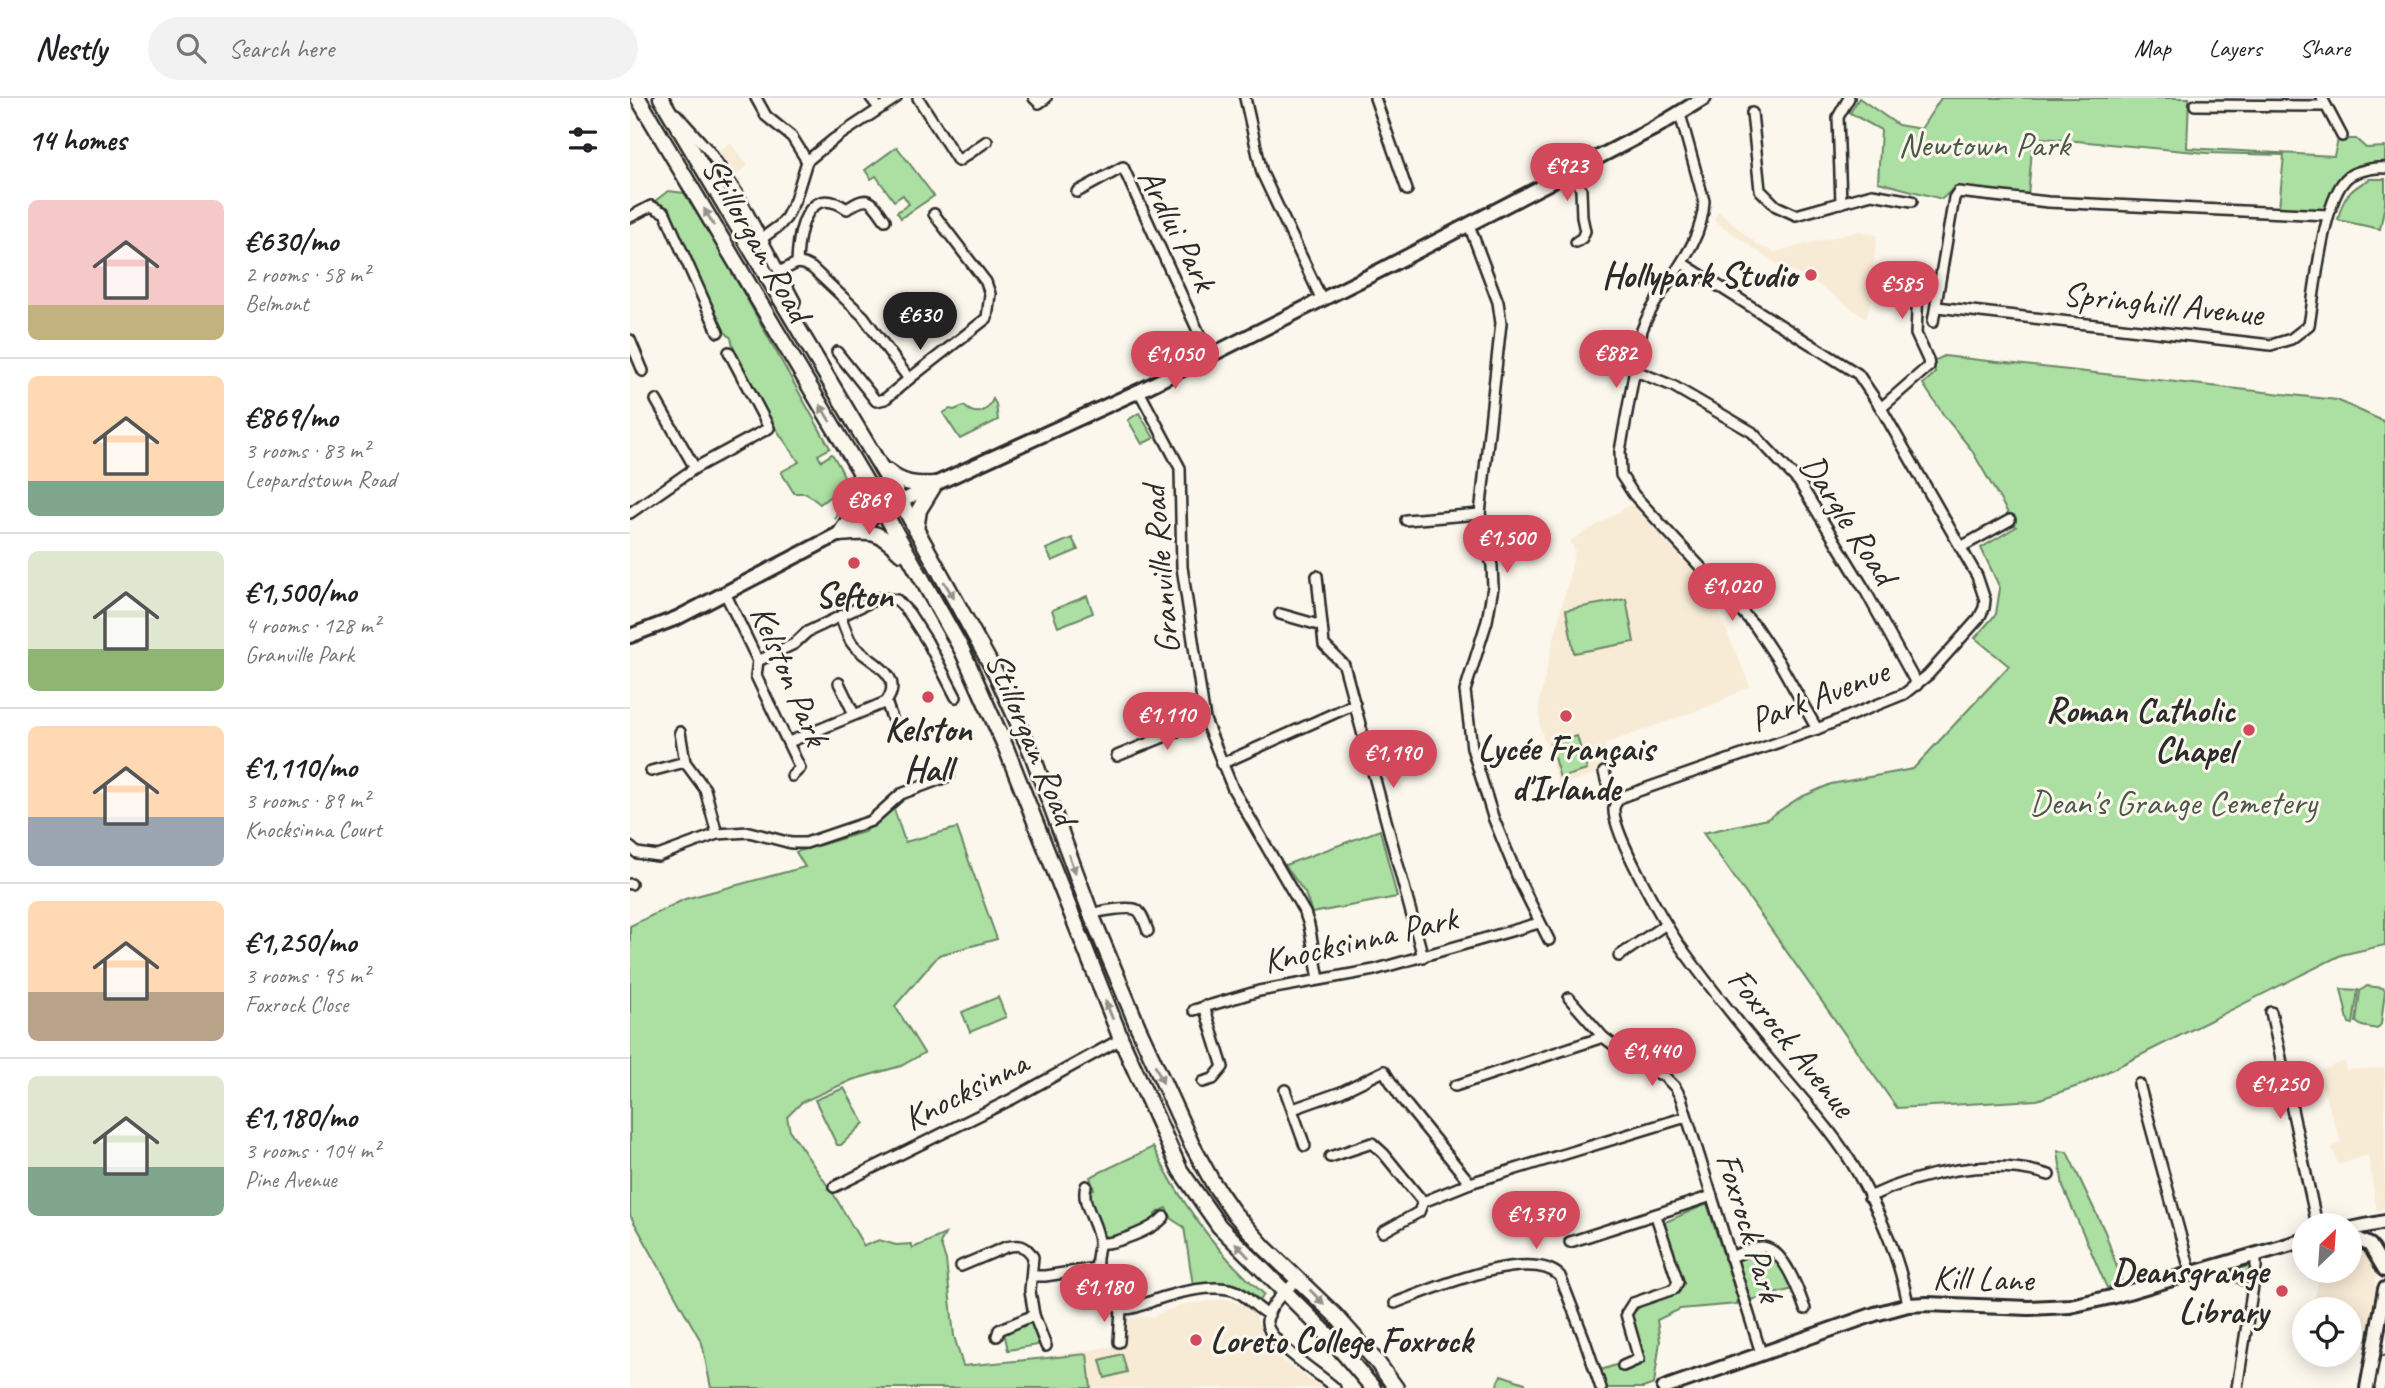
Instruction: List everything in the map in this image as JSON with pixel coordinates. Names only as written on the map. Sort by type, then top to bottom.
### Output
[{"type":"highway","name":"Stillorgan Road","points":[[638,98],[883,510],[962,650],[996,724],[1121,1039],[1165,1139],[1192,1189],[1219,1226],[1329,1336],[1373,1388]]},
{"type":"highway","name":"Stillorgan Road","points":[[663,101],[901,501],[996,674],[1032,754],[1091,914],[1164,1085],[1213,1183],[1233,1212],[1264,1247],[1299,1278],[1367,1350],[1396,1388]]},
{"type":"highway","points":[[878,462],[903,482],[917,485],[935,484]]},
{"type":"highway","points":[[840,534],[858,506],[861,492],[860,471]]},
{"type":"highway","points":[[916,530],[919,510],[935,484]]},
{"type":"highway","points":[[840,534],[871,532],[886,537],[912,563]]},
{"type":"main road","points":[[630,636],[677,618],[935,484],[1139,391],[1469,225],[1679,114],[1704,98]]},
{"type":"main road","points":[[2362,1227],[2385,1222]]},
{"type":"main road","points":[[2362,1241],[2370,1245],[2385,1270]]},
{"type":"main road","name":"Kill Lane","points":[[1664,1388],[1875,1314],[1908,1305],[1963,1304],[2048,1308],[2111,1297],[2292,1244]]},
{"type":"main road","points":[[2367,1388],[2385,1289]]},
{"type":"street","points":[[757,98],[766,116],[792,137],[807,161]]},
{"type":"street","points":[[871,98],[879,108]]},
{"type":"street","points":[[761,239],[786,218],[795,200],[807,161],[834,139],[895,98]]},
{"type":"street","points":[[918,98],[958,161],[987,141]]},
{"type":"street","points":[[1034,98],[1038,103],[1046,98]]},
{"type":"street","points":[[1245,98],[1262,173],[1321,298]]},
{"type":"street","points":[[1375,98],[1407,190]]},
{"type":"street","points":[[663,101],[709,150],[738,194],[795,302],[791,315]]},
{"type":"street","points":[[1841,203],[1838,117],[1847,101]]},
{"type":"street","points":[[2195,105],[2324,102],[2342,136]]},
{"type":"street","points":[[1752,113],[1760,190],[1776,206],[1796,215],[1872,194],[1912,201]]},
{"type":"street","points":[[1679,114],[1704,201],[1702,225],[1682,262],[1649,311],[1642,330],[1620,451],[1622,475],[1633,495],[1765,638],[1817,729]]},
{"type":"street","name":"Ardlui Park","points":[[1077,192],[1123,167],[1209,355]]},
{"type":"street","name":"Springhill Avenue","points":[[1937,307],[2271,345],[2291,339],[2309,325],[2328,215],[2335,195],[2349,176],[2385,168]]},
{"type":"street","points":[[1575,170],[1581,190],[1585,231],[1576,242]]},
{"type":"street","points":[[1933,322],[1954,198],[1958,192],[2048,202],[2328,215]]},
{"type":"street","points":[[797,263],[798,242],[807,211],[817,204],[825,201],[836,202],[847,209],[861,199],[868,200],[886,220]]},
{"type":"street","points":[[630,217],[651,206],[665,213],[718,332]]},
{"type":"street","points":[[837,352],[876,401],[885,399],[987,318],[990,294],[986,282],[934,215]]},
{"type":"street","points":[[1469,225],[1498,302],[1502,323],[1480,514],[1492,566],[1493,587],[1487,621],[1465,691],[1472,748],[1493,817],[1518,878],[1549,940]]},
{"type":"street","points":[[1682,262],[1858,374],[1881,408],[1961,547],[2010,520]]},
{"type":"street","points":[[780,271],[797,263],[812,268],[863,316],[909,379]]},
{"type":"street","points":[[1878,281],[1897,288],[1918,290],[1916,334],[1929,366],[1881,408]]},
{"type":"street","points":[[630,340],[643,371]]},
{"type":"street","points":[[630,513],[695,467],[769,428],[729,352]]},
{"type":"street","name":"Dargle Road","points":[[1633,370],[1674,386],[1752,432],[1799,482],[1865,590],[1917,685]]},
{"type":"street","name":"Granville Road","points":[[1139,391],[1180,468],[1182,567],[1205,720],[1221,764],[1250,821],[1305,913],[1319,979]]},
{"type":"street","points":[[656,400],[695,467]]},
{"type":"street","points":[[1406,520],[1480,514]]},
{"type":"street","name":"Park Avenue","points":[[1617,801],[1624,796],[1875,707],[1917,685],[1979,618],[1984,608],[1985,600],[1978,576],[1961,547]]},
{"type":"street","points":[[1317,576],[1324,645],[1344,665],[1423,957]]},
{"type":"street","name":"Kelston Park","points":[[725,593],[758,662],[756,676],[800,768],[792,776]]},
{"type":"street","points":[[758,662],[794,644],[807,632],[879,598],[897,600],[927,641],[956,697]]},
{"type":"street","points":[[1280,614],[1322,626]]},
{"type":"street","points":[[789,742],[886,702],[891,695],[893,686],[890,679],[880,666],[852,644],[840,616]]},
{"type":"street","points":[[839,683],[854,714]]},
{"type":"street","points":[[886,702],[892,718]]},
{"type":"street","points":[[1221,764],[1355,704]]},
{"type":"street","points":[[1117,756],[1205,720]]},
{"type":"street","points":[[680,732],[685,762],[705,789],[717,834]]},
{"type":"street","points":[[651,771],[685,762]]},
{"type":"street","name":"Foxrock Avenue","points":[[1604,772],[1610,795],[1617,801],[1614,811],[1631,859],[1666,924],[1696,966],[1832,1135],[1856,1171],[1890,1242],[1904,1282],[1908,1305]]},
{"type":"street","points":[[630,847],[637,853],[658,856],[717,834],[749,832],[791,843],[806,842],[871,821],[901,794],[949,776]]},
{"type":"street","points":[[1091,914],[1106,909],[1134,908],[1141,914],[1149,931]]},
{"type":"street","name":"Knocksinna Park","points":[[1194,1010],[1259,991],[1374,970],[1539,923]]},
{"type":"street","points":[[1619,956],[1666,924]]},
{"type":"street","name":"Foxrock Park","points":[[1569,998],[1603,1037],[1635,1061],[1665,1077],[1675,1087],[1761,1353]]},
{"type":"street","points":[[1203,1082],[1213,1079],[1223,1067],[1204,1006]]},
{"type":"street","points":[[2271,1012],[2314,1213]]},
{"type":"street","points":[[1455,1086],[1603,1037]]},
{"type":"street","name":"Knocksinna","points":[[834,1187],[1012,1099],[1121,1039]]},
{"type":"street","points":[[1293,1109],[1341,1092],[1384,1071],[1401,1098],[1470,1183]]},
{"type":"street","points":[[2139,1084],[2191,1274]]},
{"type":"street","points":[[1285,1090],[1305,1146]]},
{"type":"street","name":"Foxrock Park","points":[[1383,1232],[1419,1212],[1423,1202],[1470,1183],[1686,1117]]},
{"type":"street","points":[[1330,1157],[1372,1143],[1423,1202]]},
{"type":"street","points":[[1869,1197],[1937,1172],[2001,1168],[2033,1170],[2049,1175]]},
{"type":"street","points":[[1086,1186],[1084,1196],[1094,1219],[1099,1244],[1097,1268],[1109,1301],[1121,1309],[1138,1308],[1164,1297],[1226,1288],[1245,1296],[1258,1309],[1269,1315]]},
{"type":"street","points":[[1570,1242],[1712,1196]]},
{"type":"street","points":[[1623,1366],[1639,1359],[1626,1314],[1629,1308],[1633,1303],[1674,1289],[1678,1282],[1656,1216]]},
{"type":"street","points":[[1099,1244],[1128,1237],[1157,1224],[1164,1217]]},
{"type":"street","points":[[961,1266],[1006,1247],[1025,1247],[1032,1257],[1030,1291],[1034,1315],[1046,1346]]},
{"type":"street","points":[[1730,1257],[1755,1248],[1765,1247],[1774,1252],[1794,1278],[1805,1309]]},
{"type":"street","points":[[2237,1388],[2256,1255]]},
{"type":"street","points":[[1395,1303],[1485,1272],[1519,1266],[1543,1266],[1553,1269],[1560,1276],[1601,1388]]},
{"type":"street","points":[[1032,1276],[1097,1268]]},
{"type":"street","points":[[1299,1278],[1285,1292],[1267,1322],[1275,1337],[1335,1388]]},
{"type":"street","points":[[1119,1342],[1121,1309]]},
{"type":"street","points":[[997,1336],[999,1330],[1034,1315]]},
{"type":"street","points":[[2381,1388],[2385,1361]]},
{"type":"shaded area","points":[[730,143],[748,166],[735,176],[717,152]]},
{"type":"shaded area","points":[[1718,211],[1758,245],[1774,252],[1860,231],[1877,235],[1874,289],[1866,319],[1822,287],[1767,258],[1714,220]]},
{"type":"shaded area","points":[[1632,504],[1725,604],[1718,611],[1750,686],[1715,704],[1605,744],[1610,769],[1559,786],[1540,727],[1539,701],[1575,552],[1570,541]]},
{"type":"shaded area","points":[[2345,1061],[2346,1070],[2385,1068],[2385,1207],[2377,1212],[2368,1155],[2338,1165],[2332,1148],[2341,1142],[2317,1072]]},
{"type":"shaded area","points":[[2362,1247],[2367,1249],[2378,1265],[2369,1334],[2362,1333],[2362,1297],[2315,1297],[2318,1283],[2362,1283]]},
{"type":"shaded area","name":"Loreto College Foxrock","points":[[1225,1299],[1253,1308],[1273,1353],[1322,1388],[1023,1388],[1020,1361],[1127,1344],[1127,1319],[1151,1317],[1181,1305]]},
{"type":"green space","name":"Newtown Park","points":[[1859,98],[1898,125],[1921,129],[1941,98],[2189,98],[2187,148],[2334,156],[2338,139],[2356,139],[2366,148],[2385,147],[2385,164],[2347,174],[2336,187],[2326,208],[2321,211],[2279,208],[2284,155],[2207,153],[2033,137],[2028,197],[1954,188],[1942,199],[1878,182],[1881,130],[1850,113]]},
{"type":"green space","points":[[897,147],[934,196],[901,218],[897,212],[909,204],[903,195],[894,201],[876,176],[871,179],[865,170]]},
{"type":"green space","points":[[2370,179],[2385,179],[2385,204],[2380,229],[2338,220],[2348,195]]},
{"type":"green space","points":[[668,191],[685,193],[700,215],[830,448],[818,455],[821,461],[832,454],[842,471],[847,494],[835,519],[843,495],[832,495],[820,504],[806,493],[794,493],[781,472],[799,462],[774,426],[735,354],[731,338],[725,332],[667,210],[655,201]]},
{"type":"green space","name":"Dean's Grange Cemetery","points":[[1944,356],[2337,400],[2385,422],[2385,945],[2341,955],[2081,1085],[2037,1100],[1897,1108],[1703,833],[1767,819],[1799,798],[1831,784],[1913,769],[2009,666],[1975,638],[1996,614],[2000,588],[1981,548],[2016,527],[1971,449],[1923,384],[1935,373],[1934,361]]},
{"type":"green space","points":[[993,399],[998,420],[960,439],[943,413],[964,406],[973,412],[981,412],[988,408]]},
{"type":"green space","points":[[1139,413],[1154,438],[1142,444],[1128,420]]},
{"type":"green space","points":[[1072,538],[1078,550],[1052,561],[1046,549]]},
{"type":"green space","points":[[1087,596],[1093,613],[1058,627],[1052,610]]},
{"type":"green space","points":[[1626,599],[1634,642],[1574,653],[1566,610]]},
{"type":"green space","points":[[1577,736],[1587,770],[1560,778],[1550,744]]},
{"type":"green space","points":[[894,809],[905,842],[957,828],[997,939],[939,955],[895,1006],[924,1053],[901,1066],[852,1080],[802,1102],[787,1117],[790,1131],[834,1195],[864,1246],[879,1240],[896,1245],[911,1244],[913,1248],[945,1234],[940,1243],[946,1260],[954,1336],[963,1366],[1087,1354],[1091,1388],[711,1388],[702,1343],[630,1215],[630,926],[685,899],[805,867],[796,852],[864,832]]},
{"type":"green space","points":[[1380,830],[1397,897],[1312,913],[1305,893],[1285,865]]},
{"type":"green space","points":[[2367,986],[2383,988],[2385,991],[2381,1024],[2377,1029],[2356,1022],[2360,991]]},
{"type":"green space","points":[[2341,989],[2358,990],[2353,1024],[2349,1023]]},
{"type":"green space","points":[[998,997],[1006,1017],[970,1032],[962,1012]]},
{"type":"green space","points":[[844,1088],[864,1123],[841,1145],[837,1145],[815,1100]]},
{"type":"green space","points":[[1153,1147],[1175,1188],[1201,1226],[1230,1262],[1264,1294],[1260,1301],[1245,1288],[1230,1283],[1193,1285],[1184,1227],[1173,1220],[1166,1208],[1155,1214],[1156,1222],[1123,1237],[1103,1239],[1086,1193],[1094,1189],[1090,1177]]},
{"type":"green space","points":[[2058,1151],[2067,1152],[2105,1232],[2122,1282],[2107,1288],[2063,1187]]},
{"type":"green space","points":[[1707,1204],[1738,1300],[1737,1304],[1680,1309],[1657,1320],[1660,1341],[1654,1384],[1643,1388],[1607,1388],[1601,1370],[1643,1356],[1632,1316],[1635,1311],[1650,1301],[1675,1294],[1683,1281],[1663,1223]]},
{"type":"green space","points":[[1761,1249],[1769,1252],[1768,1254],[1781,1263],[1793,1289],[1751,1300],[1737,1263],[1740,1257]]},
{"type":"green space","points":[[2247,1266],[2250,1268],[2247,1289],[2222,1274]]},
{"type":"green space","points":[[1030,1320],[1036,1324],[1041,1341],[1037,1345],[1008,1350],[1004,1332]]},
{"type":"green space","points":[[1122,1354],[1127,1372],[1105,1378],[1100,1360]]},
{"type":"green space","points":[[1501,1375],[1525,1383],[1525,1388],[1496,1388]]},
{"type":"place","name":"Hollypark Studio","points":[[1811,275]]},
{"type":"place","name":"Sefton","points":[[854,563]]},
{"type":"place","name":"Kelston Hall","points":[[928,697]]},
{"type":"place","name":"Lycée Français d'Irlande","points":[[1566,716]]},
{"type":"place","name":"Roman Catholic Chapel","points":[[2249,730]]},
{"type":"place","name":"Deansgrange Library","points":[[2282,1291]]},
{"type":"place","name":"Loreto College Foxrock","points":[[1196,1340]]}]
